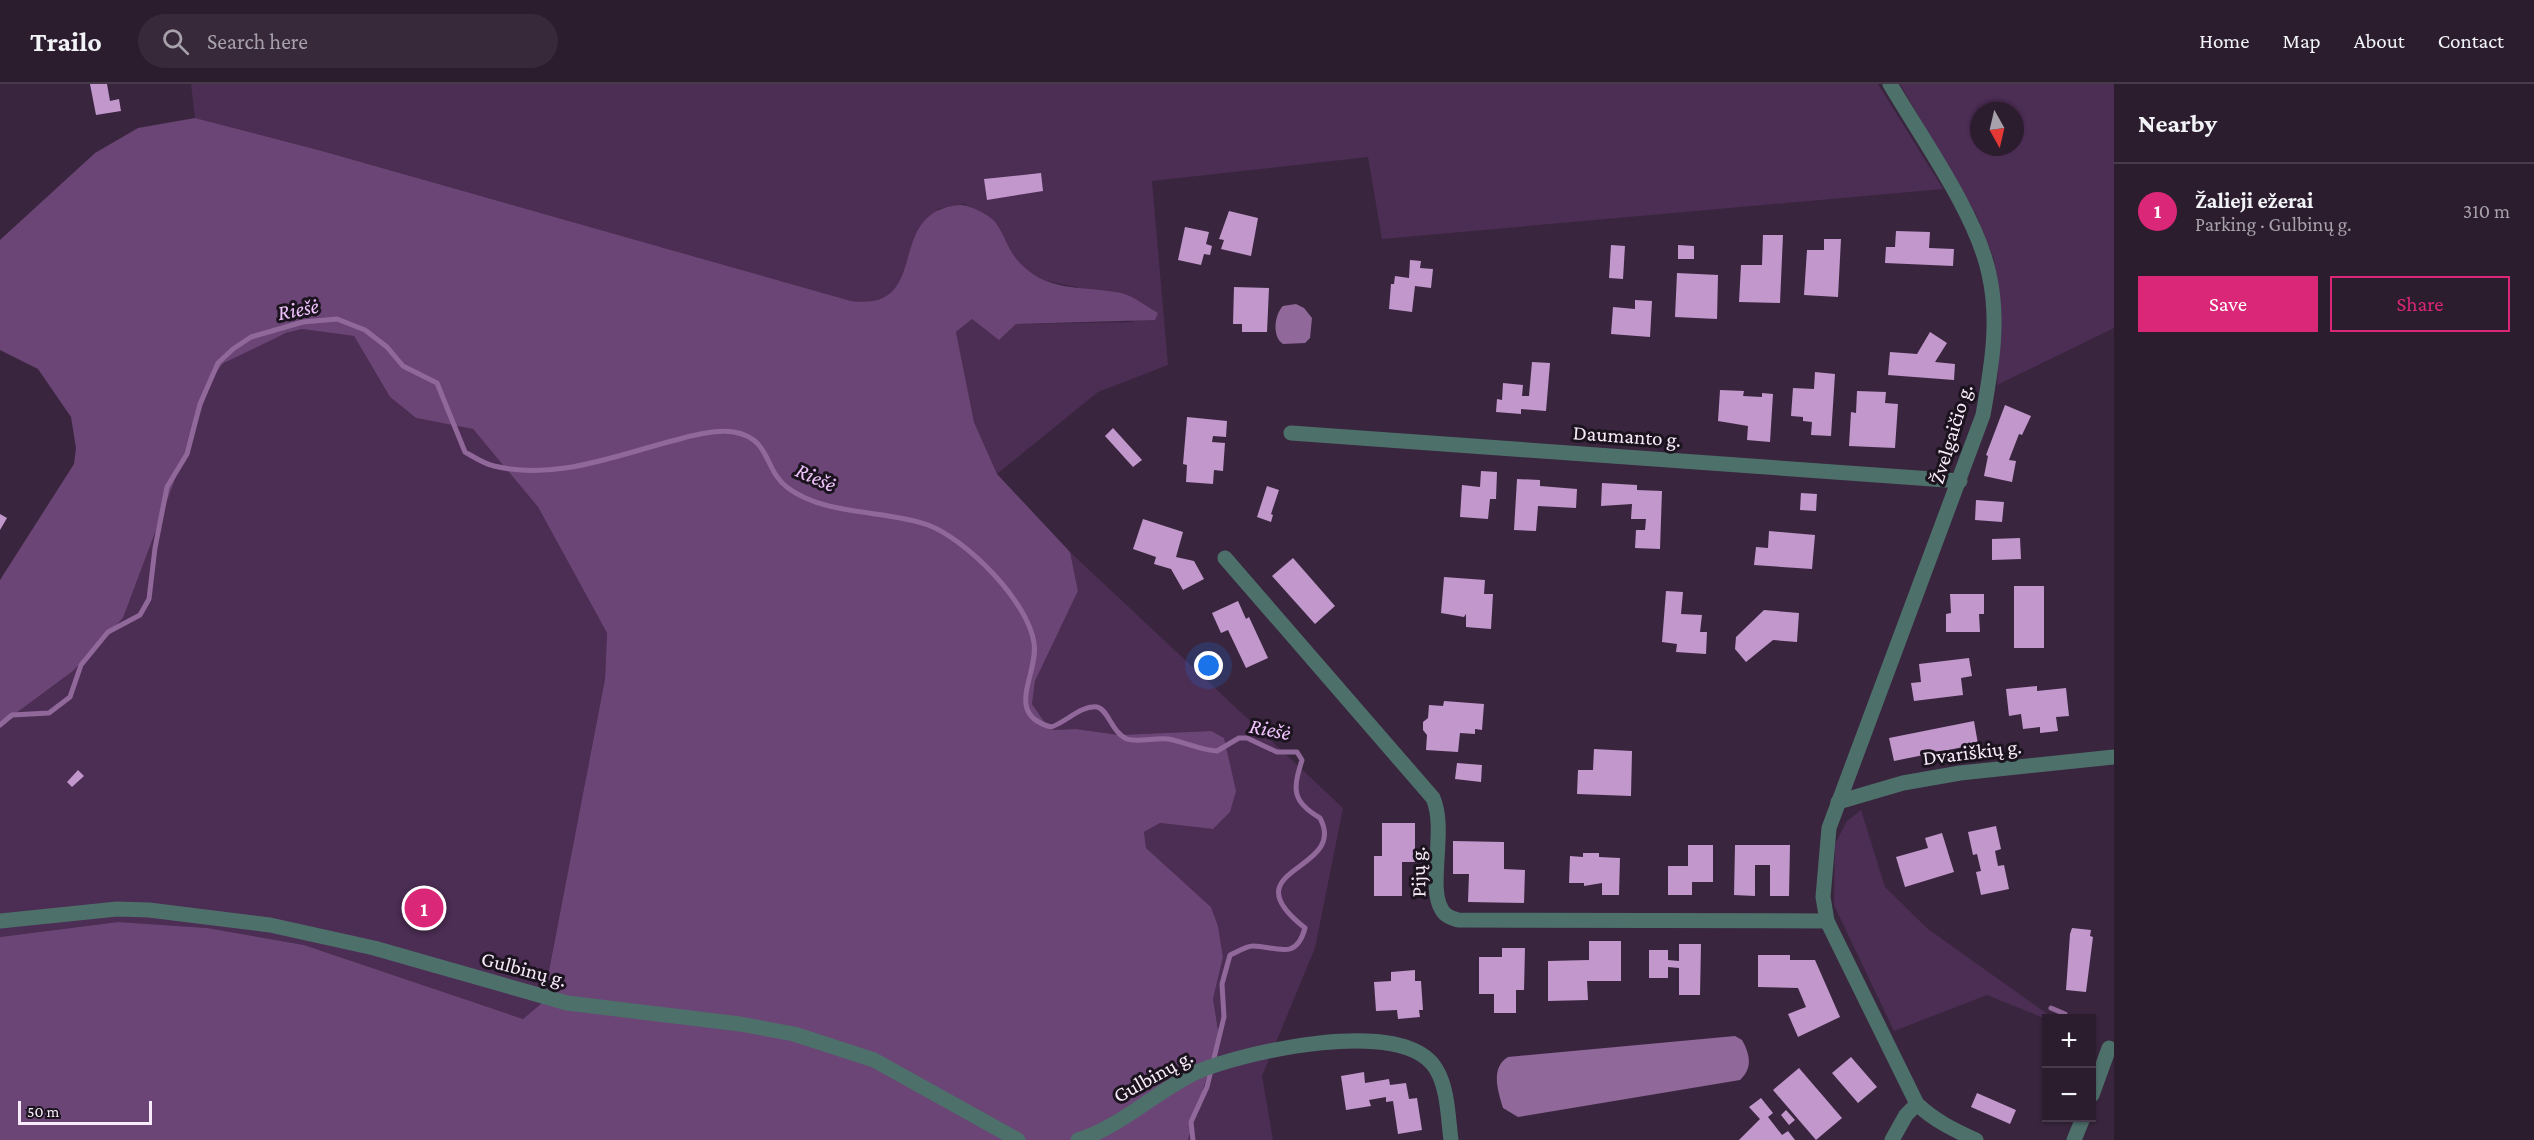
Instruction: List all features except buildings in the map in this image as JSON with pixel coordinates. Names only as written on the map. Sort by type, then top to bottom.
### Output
[{"type":"street","name":"Žvelgaičio g.","points":[[1890,84],[1957,197],[1989,274],[1994,311],[1994,356],[1983,416],[1829,828],[1823,897],[1827,921],[1917,1104]]},
{"type":"street","name":"Daumanto g.","points":[[1291,433],[1960,481]]},
{"type":"street","name":"Pijų g.","points":[[1225,558],[1433,798],[1439,822],[1437,897],[1446,915],[1458,920],[1827,921]]},
{"type":"street","name":"Dvariškių g.","points":[[1838,802],[1903,783],[1949,775],[2114,757]]},
{"type":"street","name":"Gulbinų g.","points":[[0,921],[117,909],[149,910],[270,925],[374,948],[567,1003],[740,1024],[794,1034],[873,1060],[1018,1140]]},
{"type":"street","name":"Gulbinų g.","points":[[1078,1140],[1120,1119],[1197,1072],[1251,1055],[1307,1043],[1354,1041],[1390,1044],[1414,1051],[1427,1058],[1436,1068],[1441,1081],[1451,1140]]},
{"type":"street","points":[[2096,1082],[2109,1048]]},
{"type":"street","points":[[1892,1140],[1906,1115],[1917,1104],[1948,1128],[1976,1140]]},
{"type":"street","points":[[2074,1140],[2081,1122]]},
{"type":"shaded area","points":[[191,84],[1878,84],[1943,189],[1382,239],[1368,157],[1152,181],[1168,365],[1098,392],[997,474],[974,422],[956,332],[972,319],[1016,324],[1134,322],[1076,287],[1042,280],[1023,267],[1008,250],[995,221],[964,204],[938,209],[907,261],[898,287],[884,298],[868,303],[851,301],[322,151],[195,118]]},
{"type":"shaded area","points":[[1900,84],[2114,84],[2114,328],[1997,385],[2001,319],[1994,259],[1976,214]]},
{"type":"shaded area","points":[[195,118],[322,151],[851,301],[876,300],[892,291],[901,277],[913,241],[922,224],[936,211],[964,205],[994,220],[1010,250],[1018,261],[1033,274],[1064,286],[1126,294],[1158,313],[1155,320],[1016,324],[999,340],[972,319],[956,332],[974,422],[997,474],[1070,552],[1078,591],[1035,681],[1032,704],[1050,730],[1076,729],[1119,735],[1211,731],[1224,738],[1236,791],[1230,812],[1213,829],[1160,823],[1144,832],[1146,848],[1211,907],[1218,926],[1223,957],[1213,999],[1219,1036],[1188,1140],[0,1140],[0,937],[118,922],[207,928],[304,945],[523,1019],[543,1002],[605,679],[607,633],[538,507],[473,429],[416,418],[390,397],[354,336],[302,329],[286,333],[224,363],[215,373],[123,618],[73,671],[0,725],[0,580],[74,464],[76,448],[71,417],[38,369],[0,350],[0,240],[95,153],[138,128]]},
{"type":"shaded area","points":[[1296,304],[1304,308],[1312,318],[1310,338],[1305,343],[1283,344],[1279,341],[1276,331],[1278,315],[1283,306]]},
{"type":"shaded area","points":[[302,329],[354,336],[390,397],[416,418],[473,429],[538,507],[607,633],[605,679],[543,1002],[523,1019],[304,945],[207,928],[118,922],[0,937],[0,725],[73,671],[123,618],[215,373],[243,352],[268,340]]},
{"type":"shaded area","points":[[1070,552],[1343,808],[1315,948],[1262,1076],[1273,1140],[1188,1140],[1219,1036],[1213,999],[1223,957],[1218,926],[1211,907],[1146,848],[1144,832],[1160,823],[1213,829],[1211,731],[1119,735],[1076,729],[1050,730],[1032,704],[1035,681],[1078,591]]},
{"type":"shaded area","points":[[1861,810],[1885,887],[1928,929],[2047,1014],[2042,1014],[2042,1017],[1987,995],[1894,1031],[1834,905],[1835,844],[1847,821]]},
{"type":"shaded area","points":[[1735,1036],[1742,1040],[1749,1061],[1747,1071],[1740,1080],[1518,1117],[1503,1108],[1499,1094],[1497,1073],[1502,1062],[1508,1057]]},
{"type":"waterway","name":"Riešė","points":[[0,725],[12,715],[49,713],[70,697],[81,665],[108,632],[140,615],[149,599],[155,548],[167,487],[187,454],[200,404],[218,363],[251,337],[303,322],[337,319],[365,330],[387,347],[403,366],[437,383],[465,452],[494,466],[517,470],[563,468],[609,459],[705,433],[727,431],[746,436],[761,448],[780,481],[803,497],[838,508],[912,520],[928,525],[960,543],[977,557],[1008,591],[1029,626],[1034,643],[1034,655],[1026,692],[1026,703],[1029,713],[1037,721],[1051,727],[1079,711],[1097,707],[1104,712],[1122,736],[1131,740],[1168,739],[1217,751],[1239,738],[1247,738],[1277,752],[1297,752],[1302,760],[1297,779],[1297,794],[1304,806],[1320,818],[1324,836],[1319,849],[1283,881],[1279,893],[1284,908],[1305,928],[1301,939],[1291,949],[1250,946],[1230,955],[1222,984],[1224,1017],[1207,1087],[1191,1122],[1193,1140]]},
{"type":"waterway","points":[[2051,1008],[2065,1014]]},
{"type":"place","name":"Žalieji ežerai","points":[[424,908]]}]
